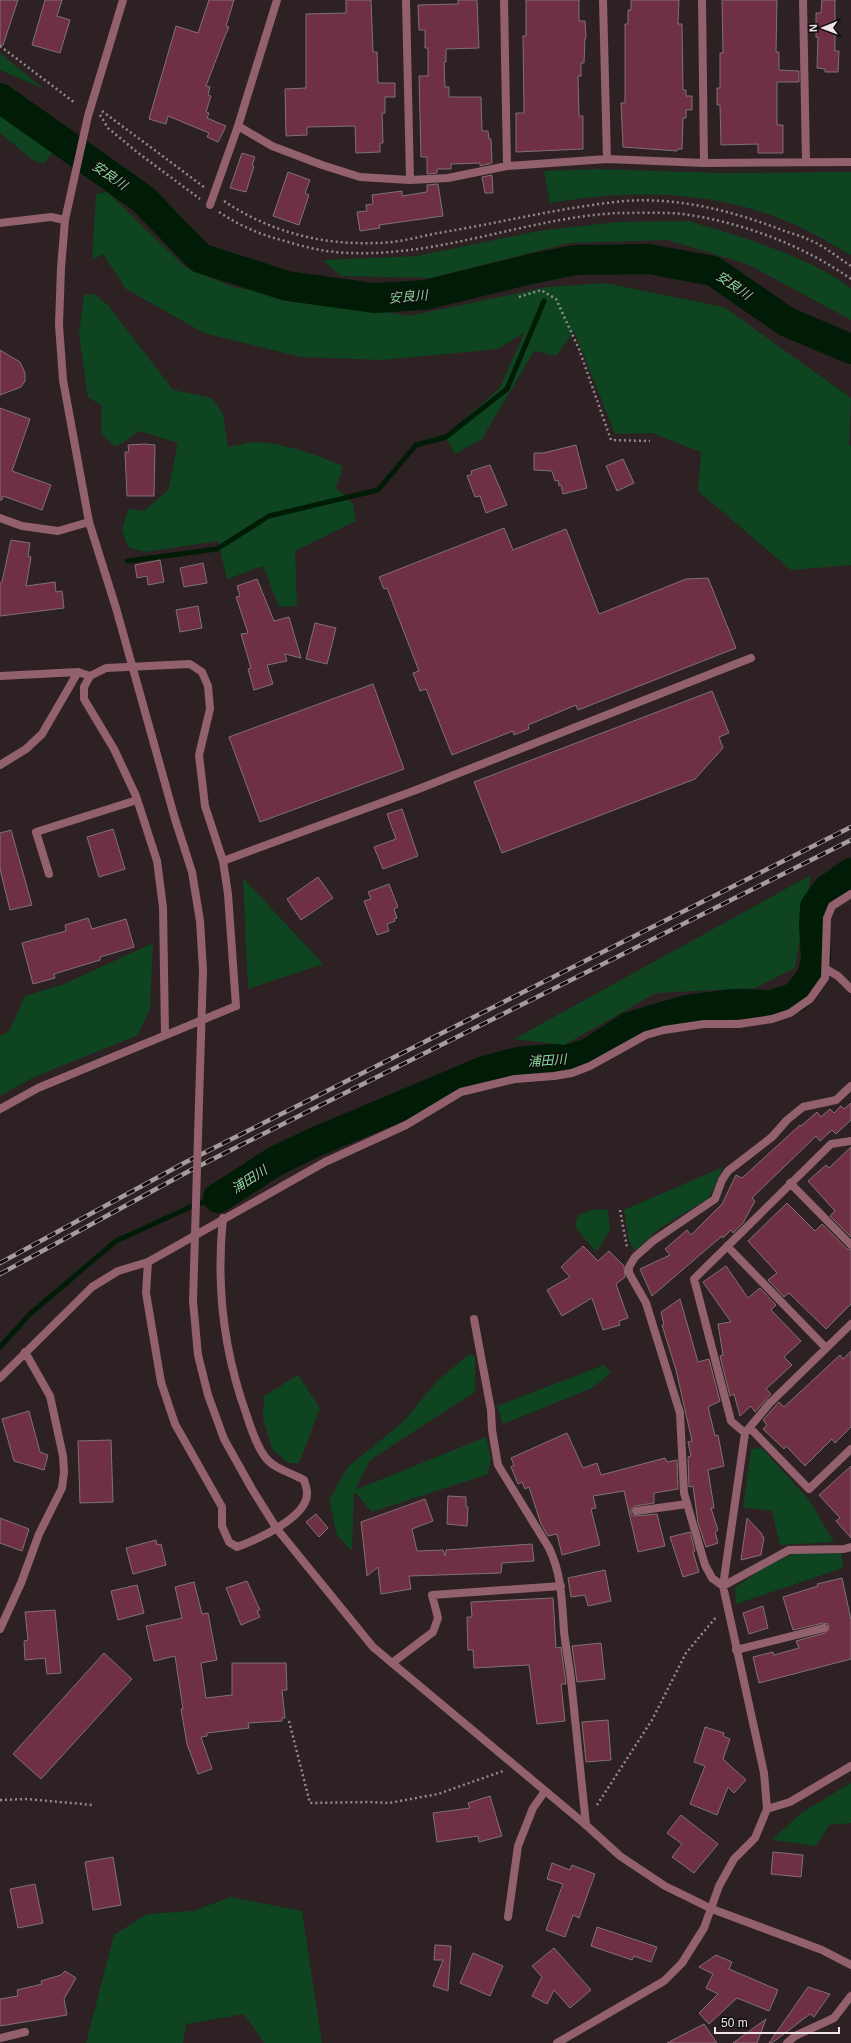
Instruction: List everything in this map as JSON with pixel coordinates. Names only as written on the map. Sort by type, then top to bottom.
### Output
[{"type":"street","points":[[123,0],[88,116],[65,220],[61,268],[59,325],[63,380],[89,522],[133,666],[175,820],[192,872],[200,922],[204,970],[193,1301],[198,1355],[208,1395],[224,1439],[252,1489],[277,1529],[373,1647],[586,1824],[620,1856],[665,1886],[712,1909],[822,1950],[851,1965]]},
{"type":"street","points":[[210,205],[238,126],[276,0]]},
{"type":"street","points":[[406,0],[410,180]]},
{"type":"street","points":[[504,0],[507,166]]},
{"type":"street","points":[[603,0],[607,159]]},
{"type":"street","points":[[702,0],[704,163]]},
{"type":"street","points":[[803,0],[806,162]]},
{"type":"street","points":[[238,126],[272,146],[330,168],[360,177],[410,180],[448,178],[507,166],[607,159],[704,163],[851,162]]},
{"type":"street","points":[[0,223],[51,217],[65,220]]},
{"type":"street","points":[[0,518],[22,526],[58,531],[89,522]]},
{"type":"street","points":[[223,861],[416,790],[751,658]]},
{"type":"street","points":[[0,1110],[38,1088],[165,1034],[236,1006],[228,894],[223,861],[205,806],[199,755],[210,709],[208,686],[202,672],[190,664],[106,668],[90,676],[84,687],[84,699],[114,749],[137,800],[157,861],[164,907],[165,1034]]},
{"type":"street","points":[[0,676],[78,672],[90,676]]},
{"type":"street","points":[[0,765],[26,748],[42,734],[78,672]]},
{"type":"street","points":[[49,874],[36,832],[137,800]]},
{"type":"street","points":[[0,1378],[92,1287],[118,1271],[148,1262],[223,1218],[325,1162],[406,1125],[461,1092],[515,1079],[572,1073],[590,1066],[646,1035],[679,1026],[739,1024],[772,1019],[790,1013],[810,999],[825,978],[827,918],[832,906],[851,894]]},
{"type":"street","points":[[826,969],[838,976],[851,989]]},
{"type":"street","points":[[723,1586],[712,1578],[705,1565],[687,1504],[684,1493],[680,1413],[646,1303],[629,1273],[629,1267],[635,1257],[653,1241],[715,1199],[722,1180],[728,1171],[772,1137],[787,1120],[803,1107],[836,1100],[851,1086]]},
{"type":"street","points":[[851,1141],[830,1144],[694,1279],[731,1421],[748,1431],[809,1490],[851,1449]]},
{"type":"street","points":[[790,1183],[851,1245]]},
{"type":"street","points":[[148,1262],[146,1293],[161,1382],[175,1424],[222,1507],[222,1526],[229,1542],[237,1547],[254,1541],[277,1529],[303,1507],[308,1493],[304,1480],[276,1467],[265,1457],[251,1429],[237,1390],[222,1312],[220,1246],[223,1218]]},
{"type":"street","points":[[727,1246],[826,1348]]},
{"type":"street","points":[[474,1319],[491,1410],[492,1430],[498,1465],[549,1548],[555,1560],[561,1586],[564,1633],[571,1680],[586,1824]]},
{"type":"street","points":[[557,2043],[664,1981],[682,1962],[704,1928],[720,1886],[734,1859],[755,1838],[767,1809],[764,1773],[723,1586],[748,1431],[769,1404],[851,1324]]},
{"type":"street","points":[[0,1629],[22,1584],[39,1534],[62,1488],[64,1472],[63,1456],[50,1396],[25,1352]]},
{"type":"street","points":[[636,1511],[687,1504]]},
{"type":"street","points":[[723,1586],[789,1550],[844,1549],[851,1546]]},
{"type":"street","points":[[392,1663],[433,1632],[438,1618],[432,1595],[561,1586]]},
{"type":"street","points":[[736,1650],[824,1628]]},
{"type":"street","points":[[767,1809],[790,1802],[851,1766]]},
{"type":"street","points":[[508,1917],[518,1846],[533,1808],[545,1791]]},
{"type":"street","points":[[787,2043],[795,2036],[834,2018],[851,1996]]},
{"type":"street","points":[[0,2038],[25,2032]]},
{"type":"path","points":[[0,46],[75,103]]},
{"type":"path","points":[[92,103],[239,211],[271,228],[302,236],[341,242],[377,243],[461,230],[570,208],[627,201],[675,203],[717,208],[761,222],[816,243],[851,266]]},
{"type":"path","points":[[92,103],[108,128],[194,195],[235,223],[264,235],[302,246],[353,254],[419,249],[576,218],[616,214],[682,214],[723,222],[769,237],[816,257],[851,278]]},
{"type":"path","points":[[519,297],[541,290],[556,299],[579,349],[611,440],[650,441]]},
{"type":"path","points":[[620,1210],[626,1246],[635,1257]]},
{"type":"path","points":[[586,1824],[604,1791],[652,1720],[686,1654],[727,1606]]},
{"type":"path","points":[[289,1721],[310,1804],[368,1802],[390,1803],[438,1794],[516,1767]]},
{"type":"path","points":[[0,1800],[28,1799],[93,1805]]},
{"type":"green space","points":[[0,53],[44,89],[0,70]]},
{"type":"green space","points":[[0,107],[53,152],[43,164],[33,160],[0,133]]},
{"type":"green space","points":[[595,169],[721,173],[851,172],[851,255],[812,233],[776,217],[744,207],[713,200],[648,194],[615,195],[550,203],[544,171]]},
{"type":"green space","points":[[107,192],[185,267],[233,287],[409,316],[547,287],[605,283],[724,307],[851,398],[849,445],[851,446],[851,565],[791,570],[698,491],[701,452],[652,433],[615,434],[574,331],[556,356],[534,351],[482,439],[455,454],[445,436],[499,389],[525,332],[498,349],[382,360],[301,357],[204,333],[126,289],[103,254],[92,260],[96,194]]},
{"type":"green space","points":[[689,221],[773,248],[793,256],[833,276],[851,288],[851,320],[747,264],[667,240],[569,243],[431,278],[341,276],[323,260],[417,256],[538,231],[617,222]]},
{"type":"green space","points":[[94,294],[108,305],[173,390],[212,398],[223,414],[228,447],[256,442],[267,443],[289,447],[343,466],[336,488],[353,504],[356,521],[295,551],[297,606],[279,607],[263,566],[227,579],[218,541],[144,552],[128,547],[122,530],[128,509],[144,511],[168,490],[178,443],[139,431],[116,447],[101,434],[102,406],[88,397],[79,334],[84,295]]},
{"type":"green space","points":[[811,875],[795,968],[755,988],[656,993],[564,1045],[514,1039]]},
{"type":"green space","points":[[243,878],[323,964],[248,989]]},
{"type":"green space","points":[[153,943],[150,1009],[138,1035],[34,1077],[0,1096],[0,1036],[10,1030],[25,996],[64,984]]},
{"type":"green space","points":[[723,1167],[709,1198],[660,1228],[635,1251],[629,1241],[624,1210]]},
{"type":"green space","points":[[595,1209],[608,1210],[610,1230],[596,1252],[575,1227],[578,1215]]},
{"type":"green space","points":[[470,1354],[475,1356],[475,1392],[370,1460],[355,1490],[486,1437],[491,1458],[488,1474],[372,1512],[354,1491],[352,1551],[337,1535],[329,1500],[348,1467],[403,1422],[438,1380]]},
{"type":"green space","points":[[604,1365],[611,1373],[592,1388],[503,1424],[497,1406]]},
{"type":"green space","points":[[298,1375],[320,1408],[299,1463],[288,1463],[272,1449],[263,1418],[264,1396]]},
{"type":"green space","points":[[762,1448],[809,1500],[834,1542],[780,1545],[772,1511],[743,1507],[751,1449]]},
{"type":"green space","points":[[841,1552],[843,1568],[736,1604],[735,1587],[765,1567],[794,1553]]},
{"type":"green space","points":[[851,1783],[851,1823],[829,1825],[816,1846],[772,1840],[801,1813]]},
{"type":"green space","points":[[231,1897],[302,1911],[322,2043],[264,2043],[244,2014],[186,2024],[183,2043],[86,2043],[114,1935],[147,1914],[193,1911]]},
{"type":"building","points":[[0,0],[18,0],[3,45],[0,45]]},
{"type":"building","points":[[45,0],[62,0],[57,16],[70,20],[60,53],[32,45]]},
{"type":"building","points":[[209,0],[234,0],[226,26],[229,27],[206,86],[210,87],[208,95],[211,96],[206,112],[209,113],[207,118],[226,126],[218,142],[207,137],[209,133],[168,116],[166,124],[149,119],[176,26],[198,33]]},
{"type":"building","points":[[346,0],[371,0],[373,52],[377,52],[378,83],[395,83],[395,97],[385,97],[385,113],[382,113],[383,143],[380,143],[380,152],[356,153],[355,126],[307,127],[307,135],[286,136],[285,89],[306,88],[306,14],[346,13]]},
{"type":"building","points":[[458,0],[477,0],[479,48],[446,49],[446,62],[444,62],[445,87],[449,87],[449,97],[481,97],[482,131],[488,131],[489,139],[491,139],[492,163],[480,166],[480,163],[451,164],[451,169],[437,169],[437,173],[427,174],[427,157],[421,157],[419,76],[428,76],[428,48],[425,48],[425,30],[419,30],[418,5],[458,4]]},
{"type":"building","points":[[526,0],[579,0],[579,21],[585,21],[586,38],[584,63],[581,63],[581,76],[578,76],[579,116],[583,116],[583,149],[516,152],[516,113],[524,113],[523,36],[526,36]]},
{"type":"building","points":[[631,0],[679,0],[678,24],[682,24],[683,90],[686,90],[686,96],[692,96],[692,110],[686,110],[686,118],[683,118],[682,149],[678,149],[677,151],[623,147],[621,103],[625,103],[625,24],[628,24],[628,10],[631,10]]},
{"type":"building","points":[[722,0],[777,0],[776,52],[779,52],[779,70],[799,71],[799,82],[777,82],[777,125],[783,125],[783,153],[758,153],[758,144],[721,145],[720,105],[717,105],[717,88],[720,88],[720,53],[723,53]]},
{"type":"building","points":[[822,0],[835,0],[835,51],[839,51],[838,72],[825,72],[825,69],[817,68],[818,37],[816,37],[816,13],[821,13]]},
{"type":"building","points":[[242,153],[255,157],[252,165],[254,166],[246,192],[230,188]]},
{"type":"building","points":[[288,172],[310,180],[305,193],[309,195],[299,225],[273,216]]},
{"type":"building","points":[[492,175],[493,193],[485,193],[482,177]]},
{"type":"building","points":[[438,184],[443,216],[379,225],[380,228],[360,231],[357,212],[367,211],[366,205],[373,204],[372,195],[402,191],[402,196],[427,192],[427,185]]},
{"type":"building","points":[[0,350],[20,362],[25,373],[25,381],[21,387],[0,395]]},
{"type":"building","points":[[0,408],[30,419],[12,471],[51,485],[42,510],[3,496],[2,500],[0,500]]},
{"type":"building","points":[[128,445],[155,445],[154,496],[127,496],[125,452],[129,452]]},
{"type":"building","points":[[576,445],[587,488],[563,494],[561,485],[559,486],[558,480],[555,481],[552,471],[534,470],[534,453],[543,453]]},
{"type":"building","points":[[623,459],[634,483],[617,491],[606,466]]},
{"type":"building","points":[[490,465],[507,505],[486,513],[480,496],[475,497],[467,476],[472,474],[471,471]]},
{"type":"building","points":[[504,528],[513,550],[566,529],[599,614],[686,579],[708,578],[736,648],[578,710],[576,705],[528,725],[529,729],[514,735],[513,731],[452,755],[426,689],[420,691],[413,673],[419,671],[387,588],[384,589],[379,577]]},
{"type":"building","points":[[11,540],[30,543],[28,556],[31,557],[26,586],[55,582],[56,592],[62,591],[64,608],[0,616],[0,583],[2,582]]},
{"type":"building","points":[[160,560],[164,582],[148,585],[147,576],[137,578],[135,565]]},
{"type":"building","points":[[203,563],[207,583],[184,587],[180,568]]},
{"type":"building","points":[[257,579],[274,621],[289,617],[301,658],[285,654],[287,661],[267,665],[273,684],[254,690],[248,669],[251,668],[241,634],[248,633],[236,597],[240,596],[237,586]]},
{"type":"building","points":[[198,606],[202,628],[180,632],[176,610]]},
{"type":"building","points":[[315,623],[336,628],[327,664],[306,659]]},
{"type":"building","points":[[373,684],[404,769],[260,822],[229,737]]},
{"type":"building","points":[[712,691],[729,733],[719,737],[723,748],[695,779],[502,853],[474,782]]},
{"type":"building","points":[[402,809],[418,856],[383,869],[374,847],[396,839],[387,814]]},
{"type":"building","points":[[113,829],[125,869],[99,877],[87,837]]},
{"type":"building","points":[[11,830],[32,905],[10,910],[0,869],[0,833]]},
{"type":"building","points":[[318,877],[333,898],[301,920],[287,899]]},
{"type":"building","points":[[389,884],[398,907],[394,909],[397,918],[394,919],[395,921],[387,924],[389,931],[377,935],[364,901],[371,899],[368,892]]},
{"type":"building","points":[[88,918],[92,929],[126,919],[134,947],[100,957],[100,960],[54,974],[55,978],[33,984],[22,943],[66,931],[65,925]]},
{"type":"building","points":[[851,1103],[851,1120],[836,1134],[832,1130],[820,1141],[816,1136],[752,1198],[755,1201],[743,1223],[733,1233],[731,1230],[723,1238],[722,1236],[652,1296],[640,1269],[670,1255],[665,1249],[687,1230],[691,1235],[722,1204],[736,1175],[742,1178],[800,1125],[801,1126],[817,1112],[821,1117],[830,1109],[834,1113],[841,1106],[844,1109]]},
{"type":"building","points":[[851,1147],[851,1237],[830,1216],[835,1211],[808,1181],[826,1165],[829,1168]]},
{"type":"building","points":[[787,1203],[815,1231],[822,1224],[847,1249],[851,1250],[851,1304],[826,1329],[789,1293],[784,1297],[768,1280],[777,1273],[748,1241]]},
{"type":"building","points":[[583,1246],[598,1261],[609,1251],[624,1266],[625,1277],[616,1284],[628,1318],[619,1321],[620,1325],[603,1330],[592,1298],[562,1316],[547,1290],[570,1277],[561,1267]]},
{"type":"building","points":[[726,1266],[748,1298],[760,1288],[776,1305],[771,1310],[801,1341],[784,1357],[792,1365],[766,1389],[771,1394],[755,1412],[751,1406],[740,1416],[734,1394],[730,1396],[720,1356],[723,1355],[718,1324],[731,1322],[703,1282]]},
{"type":"building","points":[[680,1299],[698,1362],[709,1359],[720,1401],[708,1407],[715,1436],[718,1435],[724,1466],[708,1470],[714,1508],[711,1508],[718,1530],[715,1532],[718,1543],[706,1547],[698,1523],[693,1486],[689,1487],[688,1457],[691,1456],[688,1442],[692,1441],[676,1370],[662,1325],[664,1325],[661,1312]]},
{"type":"building","points":[[851,1351],[851,1427],[835,1443],[832,1439],[805,1466],[786,1446],[784,1449],[763,1429],[767,1425],[763,1420],[779,1402],[784,1407],[840,1355],[843,1359]]},
{"type":"building","points":[[29,1411],[40,1452],[48,1455],[44,1470],[14,1461],[2,1419]]},
{"type":"building","points":[[567,1433],[583,1468],[597,1463],[601,1475],[665,1458],[667,1462],[677,1460],[678,1489],[654,1493],[654,1503],[635,1506],[631,1509],[631,1514],[634,1516],[657,1514],[665,1546],[638,1552],[624,1491],[593,1496],[596,1508],[591,1509],[600,1545],[562,1555],[557,1534],[548,1536],[541,1524],[529,1487],[525,1489],[522,1482],[518,1484],[511,1467],[514,1465],[511,1458]]},
{"type":"building","points":[[111,1440],[113,1502],[80,1503],[78,1441]]},
{"type":"building","points":[[851,1466],[851,1538],[836,1521],[840,1518],[819,1495]]},
{"type":"building","points":[[448,1496],[466,1497],[466,1507],[468,1507],[467,1526],[447,1524]]},
{"type":"building","points":[[425,1499],[433,1521],[412,1529],[417,1551],[443,1550],[445,1556],[446,1550],[532,1544],[534,1561],[502,1563],[501,1573],[409,1576],[411,1589],[381,1594],[378,1567],[367,1576],[361,1522]]},
{"type":"building","points":[[316,1514],[328,1528],[319,1537],[306,1522]]},
{"type":"building","points":[[0,1518],[29,1529],[22,1551],[0,1543]]},
{"type":"building","points":[[747,1518],[762,1534],[762,1537],[764,1537],[761,1555],[741,1560]]},
{"type":"building","points":[[690,1532],[695,1551],[693,1552],[699,1572],[683,1577],[670,1537]]},
{"type":"building","points":[[156,1540],[157,1545],[161,1544],[166,1565],[133,1574],[126,1548]]},
{"type":"building","points":[[605,1570],[611,1601],[588,1606],[585,1595],[571,1597],[568,1578]]},
{"type":"building","points":[[842,1578],[851,1620],[851,1659],[759,1683],[753,1657],[773,1652],[774,1655],[799,1648],[796,1641],[825,1633],[829,1629],[828,1624],[823,1623],[793,1630],[783,1597],[818,1586],[817,1584]]},
{"type":"building","points":[[247,1581],[260,1610],[257,1611],[260,1617],[241,1625],[226,1588]]},
{"type":"building","points":[[194,1582],[202,1614],[208,1613],[217,1660],[201,1663],[206,1698],[232,1695],[232,1663],[286,1663],[287,1690],[282,1690],[285,1718],[282,1718],[282,1721],[248,1723],[249,1728],[207,1733],[207,1736],[201,1737],[212,1769],[198,1774],[187,1744],[181,1709],[183,1709],[175,1656],[154,1661],[146,1626],[182,1618],[175,1587]]},
{"type":"building","points":[[137,1585],[144,1613],[118,1620],[111,1591]]},
{"type":"building","points":[[553,1598],[556,1648],[561,1647],[566,1684],[561,1684],[565,1721],[537,1724],[529,1665],[474,1668],[473,1650],[468,1650],[467,1617],[472,1617],[471,1602]]},
{"type":"building","points":[[763,1606],[768,1628],[749,1634],[743,1613]]},
{"type":"building","points":[[55,1610],[61,1673],[47,1674],[45,1658],[25,1660],[24,1641],[28,1640],[25,1612]]},
{"type":"building","points":[[601,1643],[605,1679],[577,1682],[572,1646]]},
{"type":"building","points":[[104,1653],[132,1679],[41,1779],[13,1754]]},
{"type":"building","points":[[608,1720],[611,1760],[586,1762],[582,1722]]},
{"type":"building","points":[[705,1727],[724,1733],[723,1736],[730,1739],[723,1759],[746,1780],[734,1793],[728,1787],[717,1815],[690,1804],[705,1766],[694,1762]]},
{"type":"building","points":[[490,1796],[502,1836],[479,1842],[478,1836],[437,1842],[433,1813],[470,1808],[468,1803]]},
{"type":"building","points":[[681,1815],[718,1844],[694,1873],[672,1857],[682,1844],[667,1833]]},
{"type":"building","points":[[773,1852],[803,1855],[801,1877],[771,1874]]},
{"type":"building","points":[[113,1857],[121,1905],[93,1910],[85,1862]]},
{"type":"building","points":[[552,1863],[570,1870],[572,1865],[595,1874],[579,1918],[573,1915],[565,1937],[546,1930],[563,1884],[547,1879]]},
{"type":"building","points":[[35,1884],[43,1923],[18,1928],[10,1889]]},
{"type":"building","points":[[597,1927],[657,1947],[651,1962],[634,1956],[632,1960],[591,1946]]},
{"type":"building","points":[[435,1945],[451,1946],[448,1991],[433,1986],[443,1960],[434,1960]]},
{"type":"building","points":[[554,1948],[591,1990],[570,2008],[554,1990],[547,2004],[532,1996],[542,1977],[532,1966]]},
{"type":"building","points":[[473,1953],[503,1966],[490,1996],[460,1983]]},
{"type":"building","points":[[716,1955],[732,1962],[729,1969],[778,1990],[769,2011],[737,1998],[709,2024],[699,2013],[718,1994],[706,1988],[713,1974],[699,1967]]},
{"type":"building","points":[[65,1971],[76,1978],[64,1999],[67,2015],[0,2026],[0,1999],[18,1996],[17,1990],[42,1984],[41,1981],[61,1975]]},
{"type":"building","points":[[808,1987],[830,1994],[814,2017],[810,2014],[772,2043],[769,2043]]},
{"type":"building","points":[[766,2019],[757,2043],[733,2043]]},
{"type":"building","points":[[704,2024],[717,2043],[667,2043]]},
{"type":"waterway","name":"安良川","points":[[0,98],[143,199],[200,258],[287,286],[374,298],[425,295],[531,269],[575,260],[649,259],[713,271],[787,322],[851,349]]},
{"type":"waterway","points":[[127,561],[217,549],[269,516],[378,490],[416,445],[446,437],[507,389],[544,301]]},
{"type":"waterway","name":"浦田川","points":[[218,1198],[274,1162],[313,1143],[484,1071],[518,1062],[550,1059],[566,1060],[589,1053],[629,1027],[687,1010],[734,1004],[772,1005],[796,997],[812,976],[816,958],[814,925],[815,907],[827,890],[851,873]]},
{"type":"waterway","points":[[0,1347],[30,1314],[116,1241],[197,1204],[218,1198]]},
{"type":"railway","points":[[0,1263],[186,1162],[851,827]]},
{"type":"railway","points":[[0,1274],[191,1170],[851,840]]}]
